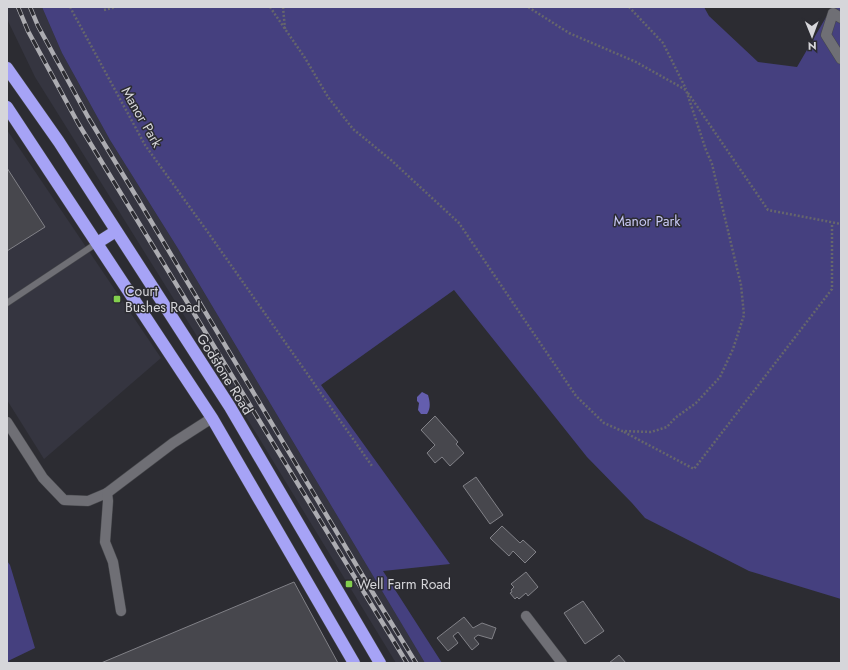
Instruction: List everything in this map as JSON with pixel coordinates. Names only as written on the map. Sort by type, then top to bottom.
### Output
[{"type":"highway","name":"Godstone Road","points":[[7,68],[59,142],[230,408],[380,663]]},
{"type":"highway","points":[[9,114],[97,243],[212,418],[354,663]]},
{"type":"highway","points":[[97,243],[116,231]]},
{"type":"street","points":[[841,18],[833,13],[826,35],[841,59]]},
{"type":"street","points":[[7,422],[11,437],[43,478],[64,500],[88,500],[107,493],[173,443],[212,418]]},
{"type":"street","points":[[107,493],[108,501],[105,542],[113,562],[121,611]]},
{"type":"street","points":[[526,616],[562,663]]},
{"type":"lane","points":[[7,303],[97,243]]},
{"type":"path","name":"Manor Park","points":[[70,7],[145,145],[372,466]]},
{"type":"path","points":[[104,10],[116,7]]},
{"type":"path","points":[[270,7],[305,58],[328,97],[353,129],[391,160],[459,223],[576,396],[604,423],[694,469],[832,289],[832,223]]},
{"type":"path","points":[[283,7],[285,29]]},
{"type":"path","points":[[528,7],[569,33],[636,62],[686,90],[768,210],[841,224]]},
{"type":"path","points":[[622,431],[651,432],[667,427],[675,418],[696,403],[720,377],[733,349],[744,315],[741,285],[712,164],[686,90],[663,43],[629,7]]},
{"type":"shaded area","points":[[7,7],[42,7],[62,53],[110,140],[177,247],[425,663],[396,663],[195,333],[35,77],[7,19]]},
{"type":"shaded area","points":[[7,130],[161,358],[44,459],[7,400]]},
{"type":"shaded area","points":[[422,392],[428,395],[429,398],[430,407],[427,414],[421,414],[418,410],[419,403],[417,401],[417,397]]},
{"type":"green space","name":"Manor Park","points":[[42,7],[704,7],[709,16],[758,62],[797,67],[832,7],[841,7],[841,599],[749,571],[645,518],[587,457],[454,290],[321,385],[450,564],[383,571],[442,663],[425,663],[177,247],[110,140],[62,53]]},
{"type":"green space","points":[[7,561],[10,565],[35,648],[8,661],[11,663],[7,663]]},
{"type":"building","points":[[7,168],[45,227],[7,251]]},
{"type":"building","points":[[435,416],[458,442],[456,444],[464,453],[450,466],[442,457],[435,463],[427,453],[435,445],[421,430]]},
{"type":"building","points":[[476,477],[503,515],[490,524],[463,486]]},
{"type":"building","points":[[502,526],[520,543],[523,540],[536,552],[525,563],[513,551],[509,556],[490,538]]},
{"type":"building","points":[[526,572],[538,587],[528,596],[526,593],[519,599],[517,597],[515,599],[510,593],[514,587],[511,584]]},
{"type":"building","points":[[294,582],[338,663],[101,663]]},
{"type":"building","points":[[583,601],[604,631],[585,644],[564,613]]},
{"type":"building","points":[[464,617],[473,628],[482,623],[496,628],[492,639],[478,635],[474,638],[479,644],[472,650],[458,632],[453,636],[458,643],[448,651],[437,638]]},
{"type":"building","points":[[619,655],[626,663],[609,663]]},
{"type":"railway","points":[[18,7],[28,31],[78,123],[407,663]]},
{"type":"railway","points":[[30,7],[38,26],[88,117],[416,663]]},
{"type":"place","name":"Court Bushes Road","points":[[117,299]]},
{"type":"place","name":"Well Farm Road","points":[[349,584]]}]
